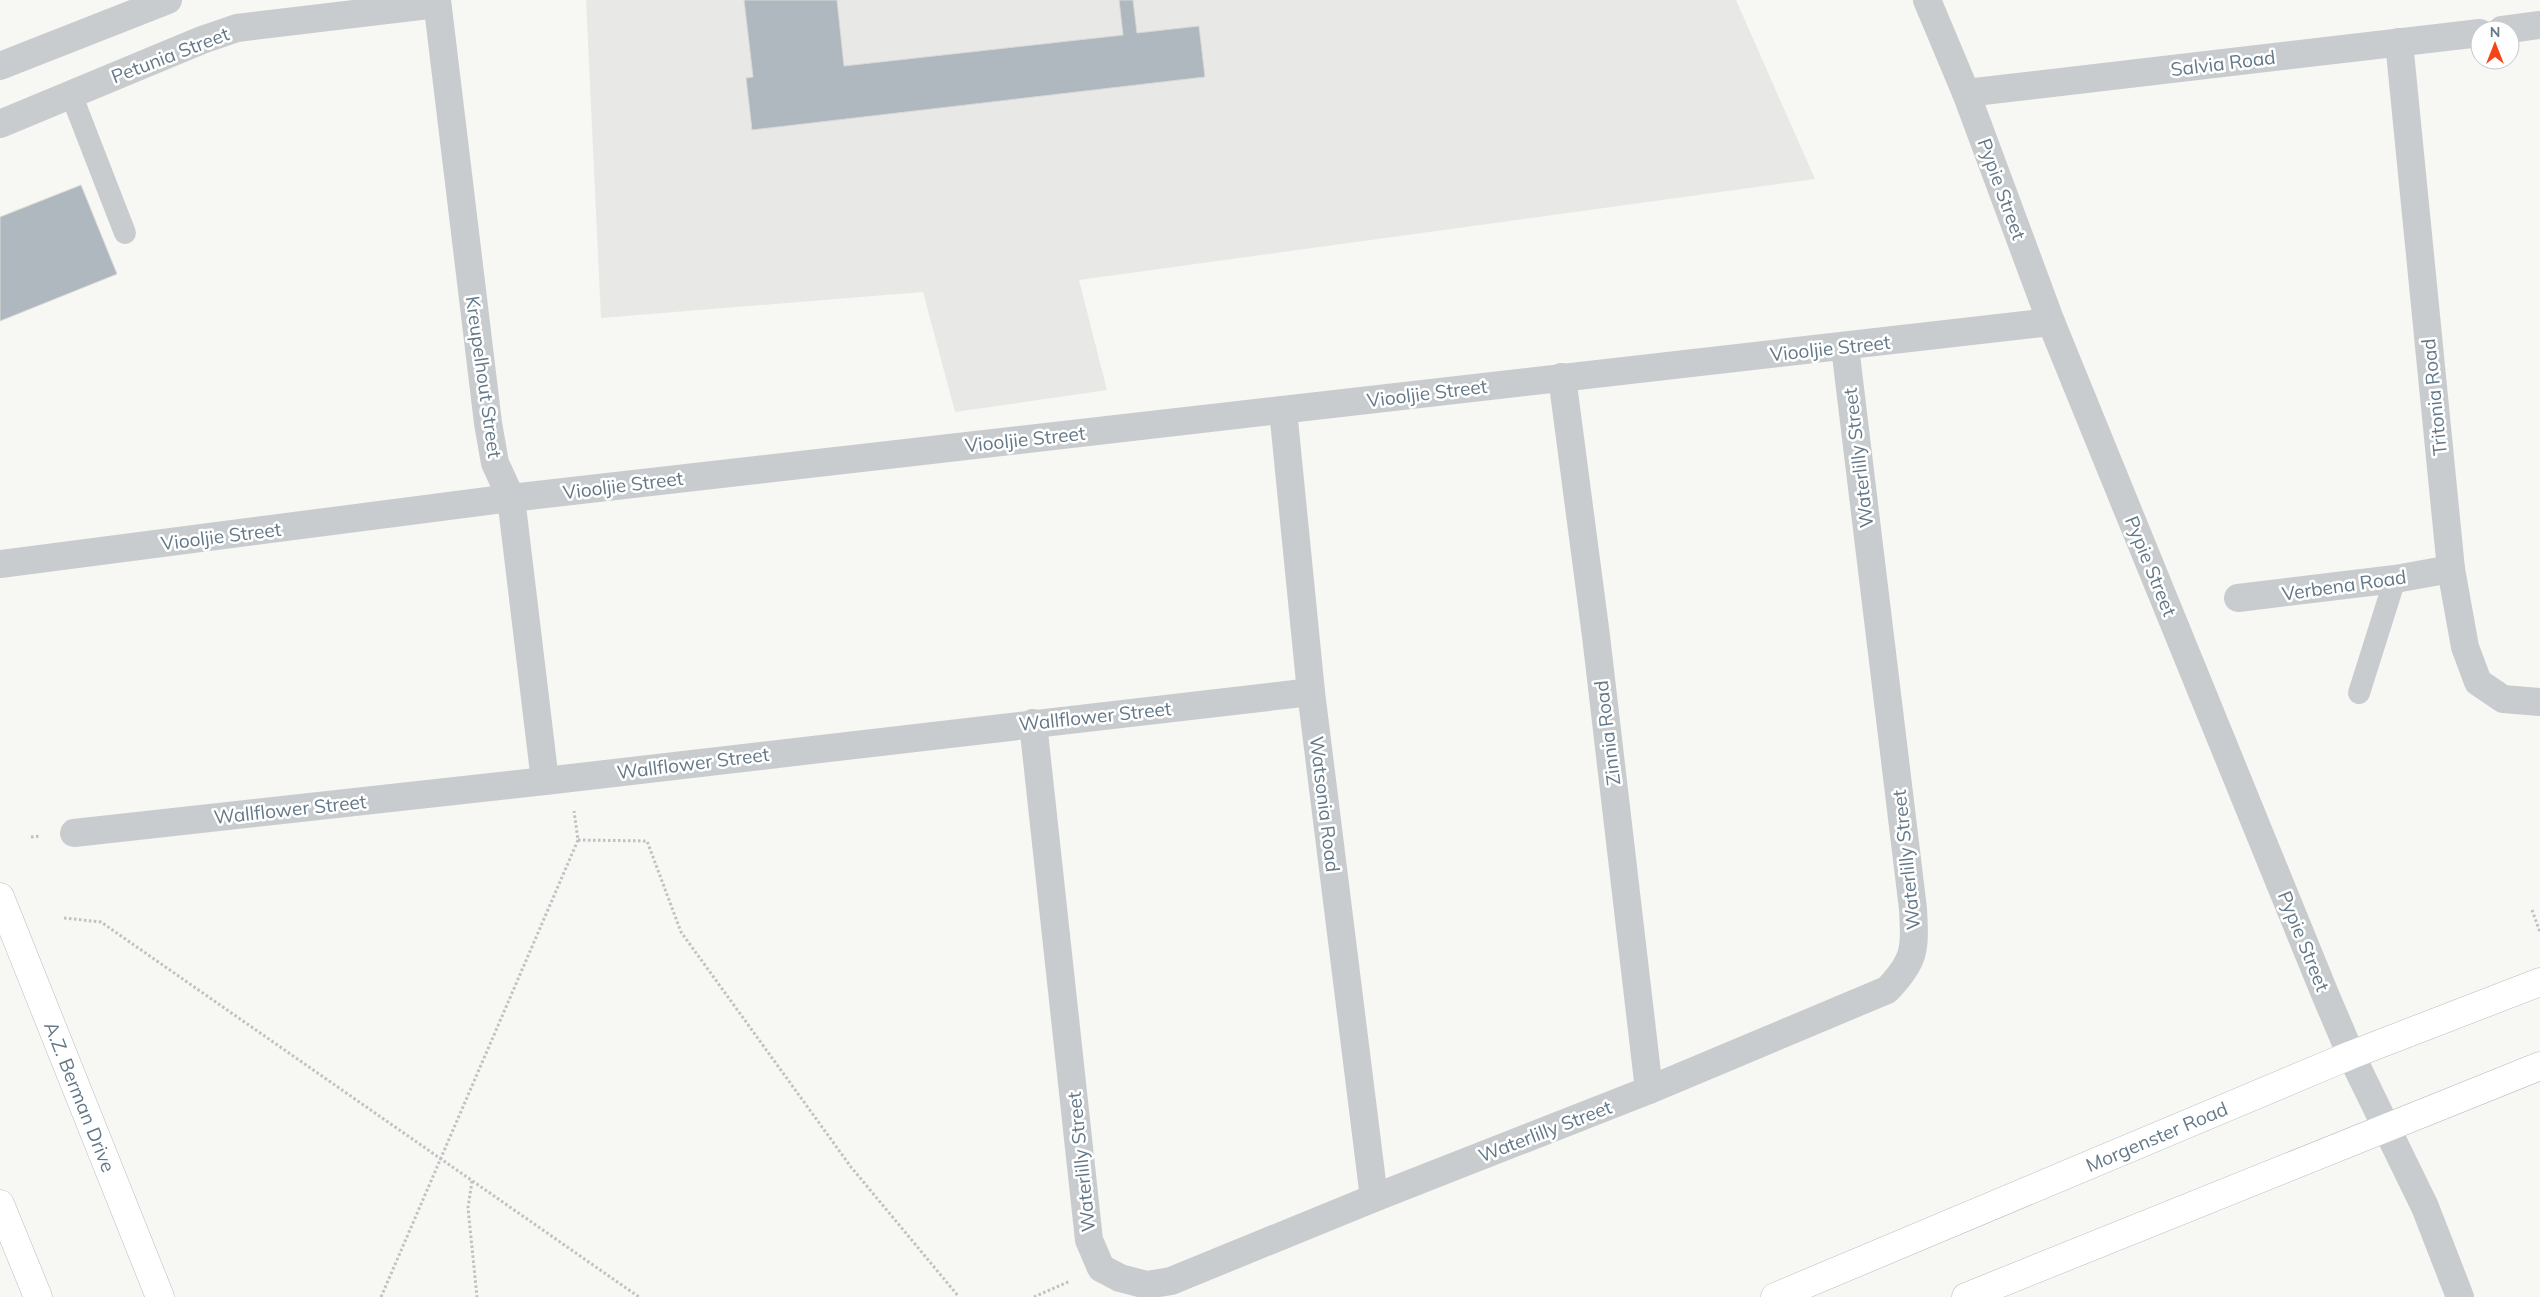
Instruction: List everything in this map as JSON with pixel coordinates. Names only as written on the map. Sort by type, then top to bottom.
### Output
[{"type":"main road","name":"A.Z. Berman Drive","points":[[0,897],[160,1297]]},
{"type":"main road","name":"Morgenster Road","points":[[1775,1297],[2351,1056],[2540,982]]},
{"type":"main road","points":[[1966,1297],[2386,1126],[2540,1066]]},
{"type":"main road","points":[[0,1204],[38,1297]]},
{"type":"street","points":[[0,66],[168,0]]},
{"type":"street","name":"Pypie Street","points":[[1927,0],[1966,93],[2051,322],[2351,1056],[2425,1207],[2460,1297]]},
{"type":"street","name":"Petunia Street","points":[[0,124],[202,40],[237,28],[437,2]]},
{"type":"street","name":"Kreupelhout Street","points":[[437,2],[488,423],[495,463],[511,498],[545,781]]},
{"type":"street","points":[[2520,28],[2540,25]]},
{"type":"street","name":"Salvia Road","points":[[1966,93],[2470,34]]},
{"type":"street","name":"Tritonia Road","points":[[2399,42],[2451,569],[2465,648],[2478,682],[2503,699],[2540,702]]},
{"type":"street","name":"Viooljie Street","points":[[0,564],[511,498],[2051,322]]},
{"type":"street","name":"Waterlilly Street","points":[[1033,723],[1089,1240],[1101,1268],[1120,1278],[1147,1285],[1172,1281],[1374,1198],[1649,1090],[1887,990],[1906,970],[1915,944],[1912,899],[1845,347]]},
{"type":"street","name":"Zinnia Road","points":[[1562,377],[1597,646],[1649,1090]]},
{"type":"street","name":"Watsonia Road","points":[[1283,410],[1311,692],[1374,1198]]},
{"type":"street","name":"Verbena Road","points":[[2238,598],[2395,579],[2451,569]]},
{"type":"street","name":"Wallflower Street","points":[[74,833],[545,781],[1311,692]]},
{"type":"lane","points":[[71,94],[125,233]]},
{"type":"lane","points":[[2359,693],[2395,579]]},
{"type":"path","points":[[381,1297],[578,840],[647,841],[681,932],[851,1167],[959,1297]]},
{"type":"path","points":[[2532,910],[2540,932]]},
{"type":"path","points":[[64,918],[101,922],[639,1297]]},
{"type":"path","points":[[472,1181],[468,1208],[477,1297]]},
{"type":"shaded area","points":[[586,0],[1736,0],[1815,179],[1079,280],[1107,390],[955,412],[923,292],[601,318]]},
{"type":"building","points":[[744,0],[837,0],[844,66],[1123,35],[1119,0],[1133,0],[1137,33],[1199,26],[1205,77],[752,130],[746,78],[753,77]]},
{"type":"building","points":[[81,185],[117,274],[0,321],[0,217]]}]
